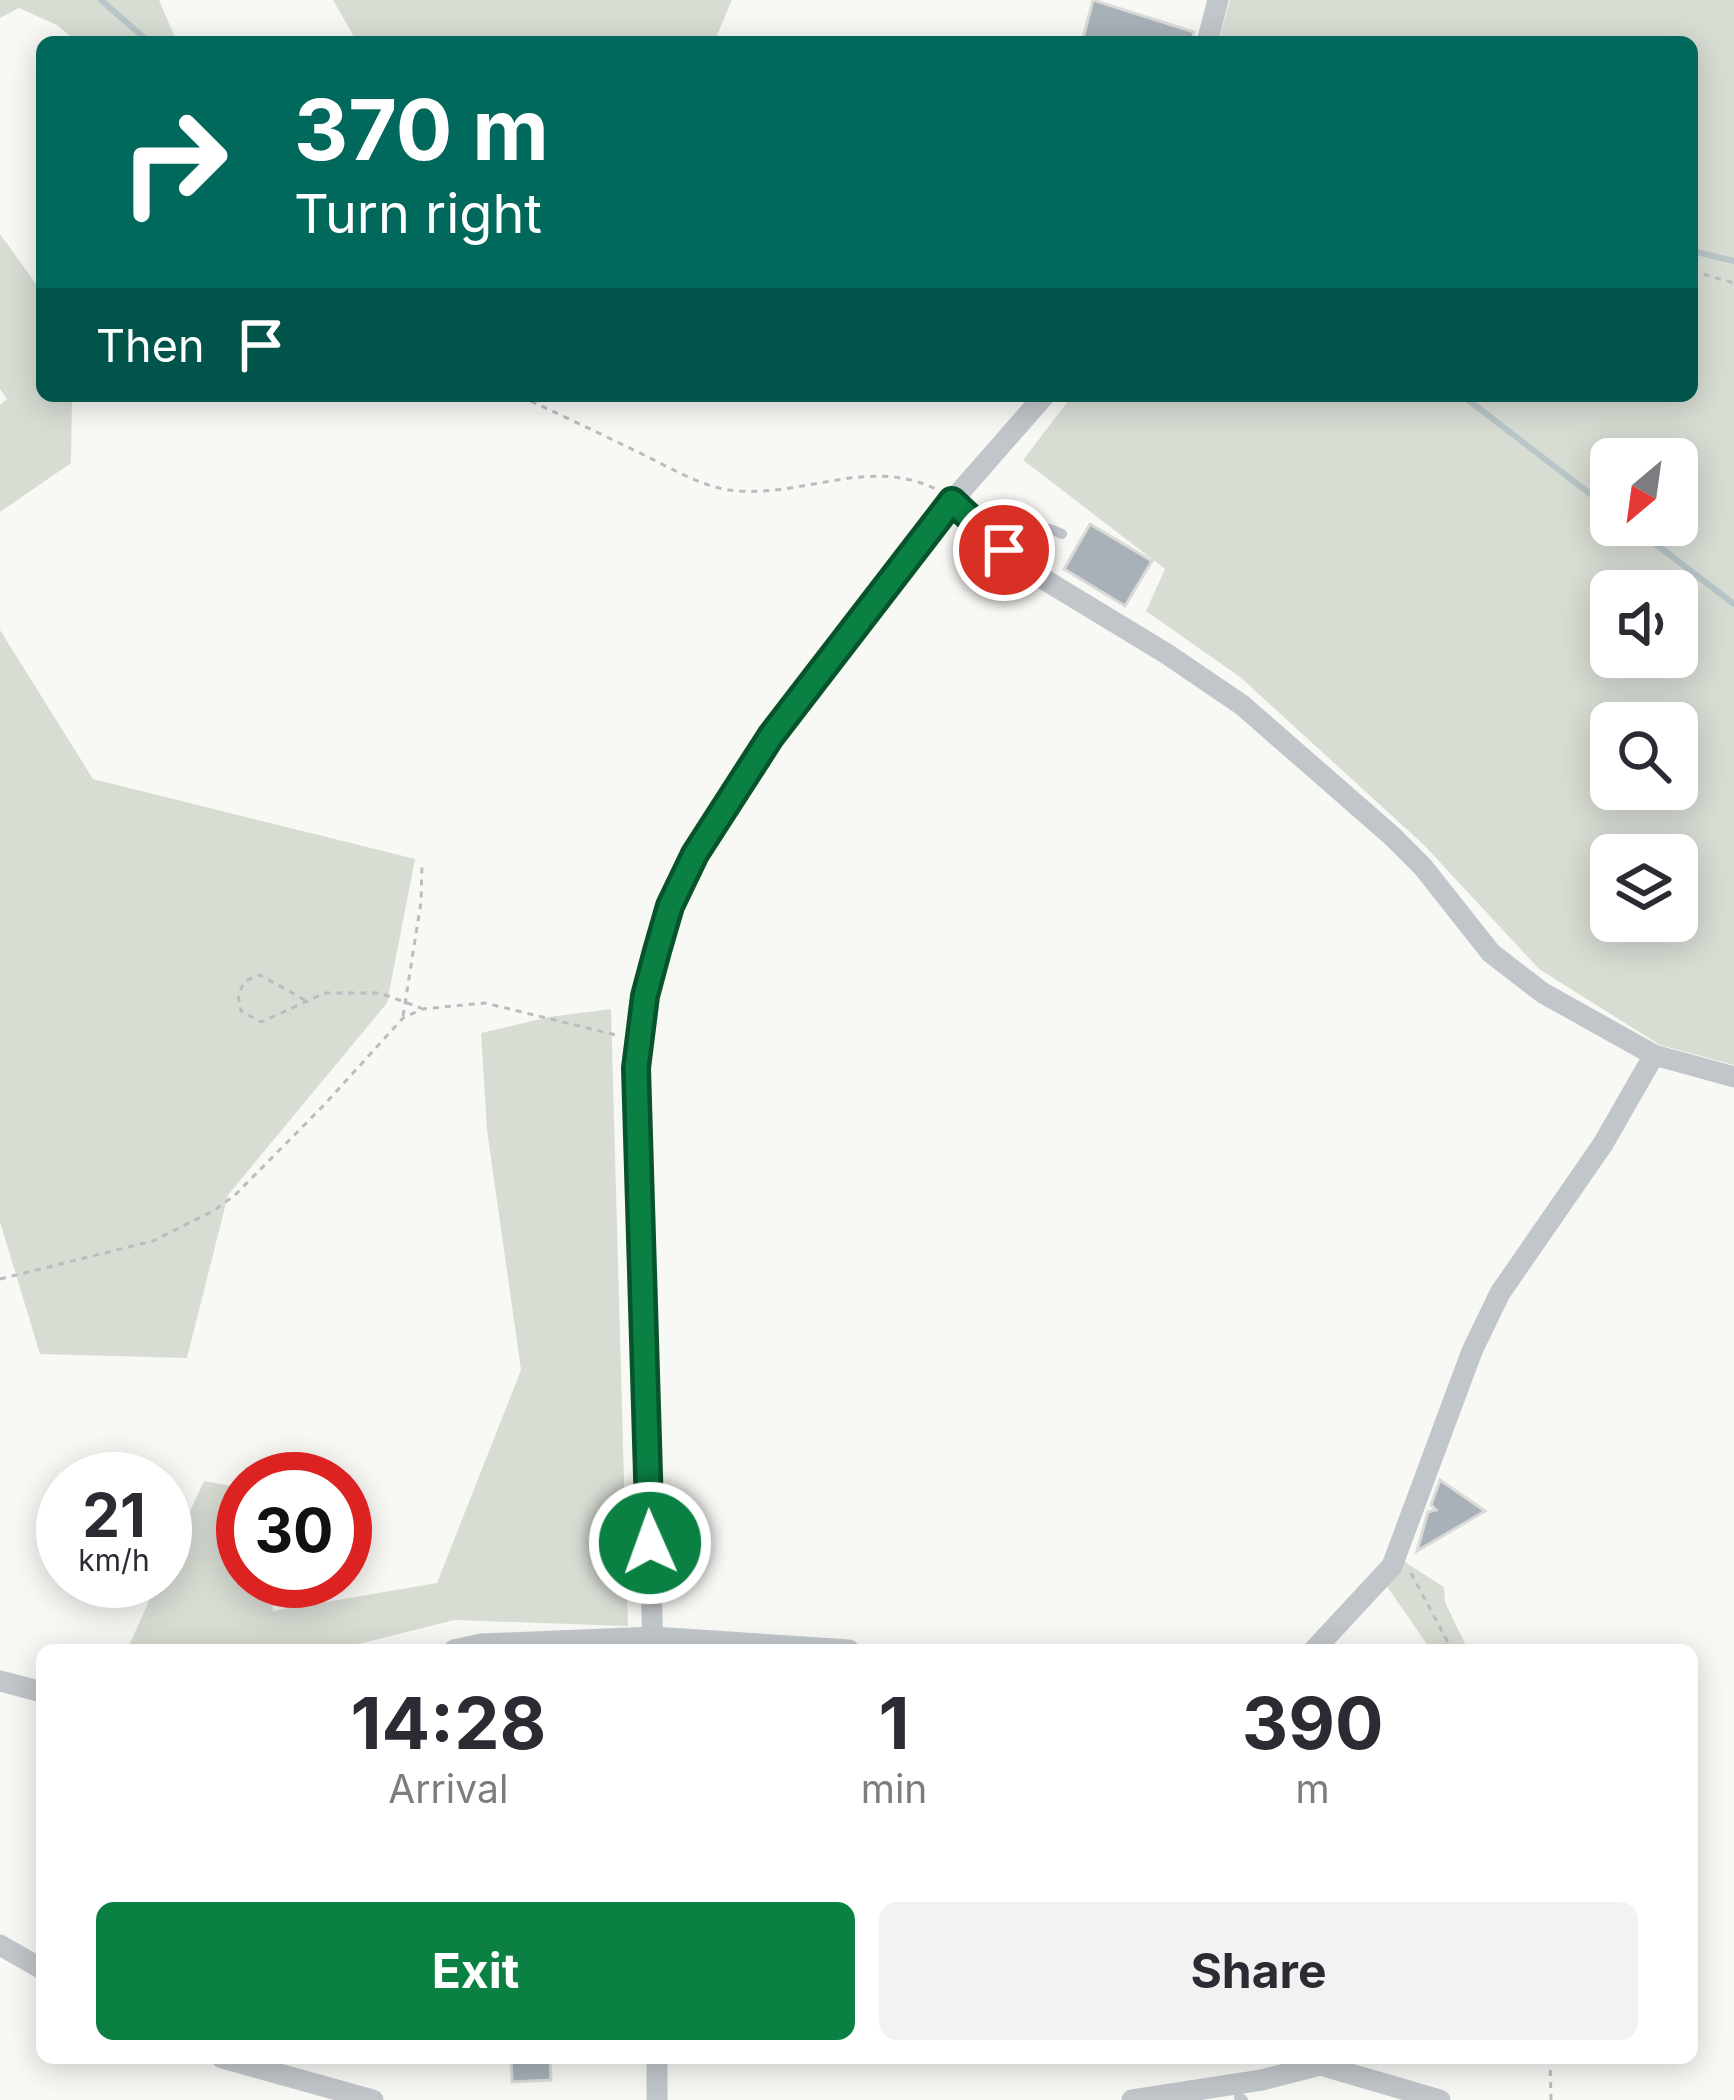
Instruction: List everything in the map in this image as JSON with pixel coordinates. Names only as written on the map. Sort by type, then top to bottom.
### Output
[{"type":"street","points":[[1209,36],[1218,0]]},
{"type":"street","points":[[481,1644],[653,1644],[636,1068],[645,996],[670,906],[695,854],[771,736],[952,501],[1039,402]]},
{"type":"street","points":[[952,501],[1022,566],[1242,704],[1423,867],[1491,953],[1543,992],[1654,1055],[1734,1077]]},
{"type":"street","points":[[1320,1644],[1392,1566],[1472,1351],[1500,1293],[1603,1144],[1654,1055]]},
{"type":"street","points":[[0,1681],[36,1690]]},
{"type":"street","points":[[0,1946],[36,1966]]},
{"type":"street","points":[[244,2064],[374,2100]]},
{"type":"street","points":[[657,2064],[657,2100]]},
{"type":"street","points":[[1132,2100],[1239,2095],[1320,2065],[1440,2100]]},
{"type":"lane","points":[[985,534],[1028,524],[1045,525],[1062,534]]},
{"type":"path","points":[[1698,273],[1734,283]]},
{"type":"path","points":[[533,402],[698,481],[734,492],[778,490],[869,474],[911,479],[934,487],[952,501]]},
{"type":"path","points":[[403,1018],[421,902],[422,863]]},
{"type":"path","points":[[305,1000],[260,975],[245,981],[238,995],[246,1017],[261,1022],[325,993],[361,991],[422,1009]]},
{"type":"path","points":[[0,1280],[153,1241],[213,1211],[324,1105],[403,1018],[422,1009],[485,1003],[639,1041]]},
{"type":"path","points":[[1392,1566],[1414,1574],[1449,1644]]},
{"type":"path","points":[[1550,2064],[1552,2100]]},
{"type":"shaded area","points":[[0,0],[159,0],[174,36],[70,36],[19,8],[0,18]]},
{"type":"shaded area","points":[[333,0],[732,0],[717,36],[354,36]]},
{"type":"shaded area","points":[[1230,0],[1734,0],[1734,1065],[1660,1045],[1539,969],[1423,844],[1240,677],[1146,611],[1165,569],[1023,460],[1067,402],[1698,402],[1698,36],[1220,36]]},
{"type":"shaded area","points":[[0,234],[36,284],[36,402],[72,402],[71,463],[0,512],[0,405],[7,399],[0,389]]},
{"type":"shaded area","points":[[0,630],[93,779],[415,859],[387,1003],[228,1195],[187,1358],[40,1354],[0,1222]]},
{"type":"shaded area","points":[[611,1009],[628,1626],[454,1620],[359,1644],[130,1644],[146,1608],[192,1608],[192,1507],[204,1481],[216,1483],[216,1608],[372,1608],[372,1594],[437,1583],[521,1370],[487,1130],[481,1033]]},
{"type":"shaded area","points":[[1397,1557],[1444,1587],[1445,1602],[1465,1644],[1427,1644],[1386,1585]]},
{"type":"building","points":[[1093,0],[1194,32],[1193,36],[1084,36]]},
{"type":"building","points":[[1090,524],[1152,561],[1125,606],[1064,569]]},
{"type":"building","points":[[1440,1480],[1485,1511],[1417,1551],[1428,1512],[1436,1510],[1431,1505]]},
{"type":"building","points":[[511,2064],[550,2064],[551,2080],[512,2082]]},
{"type":"waterway","points":[[101,0],[142,36]]},
{"type":"waterway","points":[[1698,252],[1734,261]]},
{"type":"waterway","points":[[1471,402],[1590,494]]},
{"type":"waterway","points":[[1658,546],[1734,604]]},
{"type":"route","points":[[650,1543],[636,1068],[645,996],[670,906],[695,854],[771,736],[952,501],[1004,550]]}]
